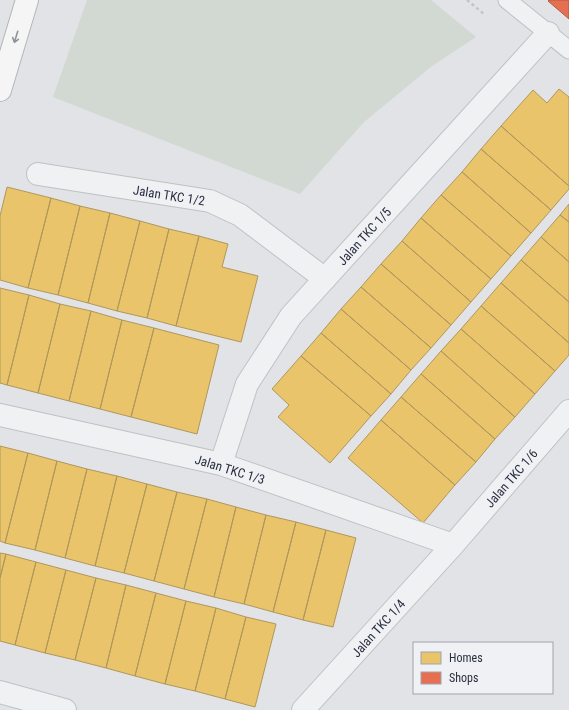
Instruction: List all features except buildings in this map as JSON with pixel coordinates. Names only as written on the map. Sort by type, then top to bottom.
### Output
[{"type":"highway","points":[[0,90],[27,0]]},
{"type":"street","name":"Jalan TKC 1/5","points":[[221,464],[247,384],[291,316],[548,33]]},
{"type":"street","name":"Jalan TKC 1/2","points":[[38,174],[210,201],[240,215],[325,279]]},
{"type":"street","name":"Jalan TKC 1/6","points":[[454,545],[569,411]]},
{"type":"street","name":"Jalan TKC 1/3","points":[[0,415],[221,464],[454,545]]},
{"type":"street","name":"Jalan TKC 1/4","points":[[303,710],[454,545]]},
{"type":"street","points":[[0,692],[65,710]]},
{"type":"lane","points":[[507,0],[569,50]]},
{"type":"shaded area","points":[[87,0],[431,0],[476,37],[432,66],[364,122],[300,194],[53,97]]}]
